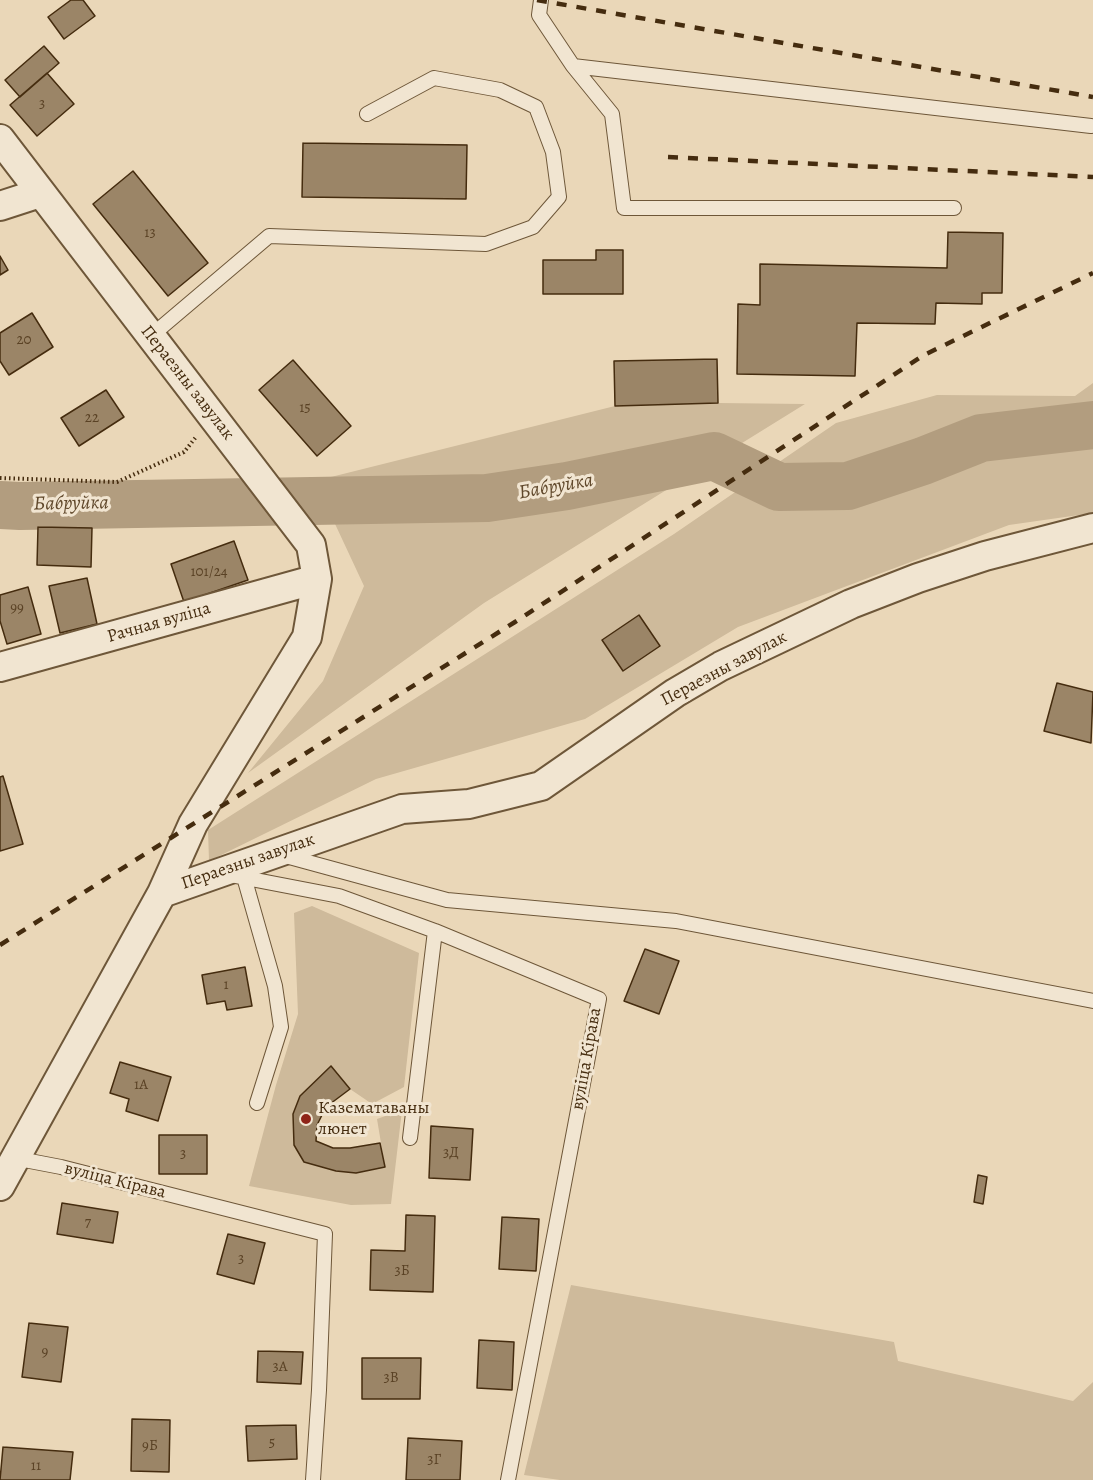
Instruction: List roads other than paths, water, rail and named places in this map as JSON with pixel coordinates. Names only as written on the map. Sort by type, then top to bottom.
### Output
[{"type":"street","name":"Пераезны завулак","points":[[0,139],[311,544],[317,579],[307,637],[192,824],[162,893]]},
{"type":"street","points":[[0,206],[40,193]]},
{"type":"street","name":"Пераезны завулак","points":[[162,893],[402,809],[469,804],[541,786],[675,693],[722,666],[851,604],[918,578],[985,556],[1093,528]]},
{"type":"street","name":"Рачная вуліца","points":[[0,667],[317,579]]},
{"type":"street","points":[[0,1186],[7,1167],[162,893]]},
{"type":"lane","points":[[541,0],[539,15],[573,66],[612,114],[624,208],[954,208]]},
{"type":"lane","points":[[573,66],[1091,126]]},
{"type":"lane","points":[[151,336],[269,237],[486,244],[533,227],[559,196],[553,152],[536,107],[500,90],[434,78],[367,114]]},
{"type":"lane","points":[[274,853],[447,900],[675,921],[1093,1000]]},
{"type":"lane","name":"вуліца Кірава","points":[[216,873],[339,896],[435,931],[599,999],[508,1480]]},
{"type":"lane","points":[[244,877],[275,986],[281,1027],[257,1103]]},
{"type":"lane","points":[[410,1138],[435,931]]},
{"type":"lane","name":"вуліца Кірава","points":[[7,1167],[61,1167],[325,1234],[313,1480]]},
{"type":"waterway","name":"Бабруйка","points":[[0,505],[487,498],[567,486],[714,456],[779,487],[848,486],[923,461],[981,438],[1093,425]]},
{"type":"railway","points":[[537,0],[1093,97]]},
{"type":"railway","points":[[668,157],[1093,177]]},
{"type":"railway","points":[[0,945],[515,622],[924,355],[1093,273]]},
{"type":"place","name":"Казематаваны люнет","points":[[306,1119]]}]
